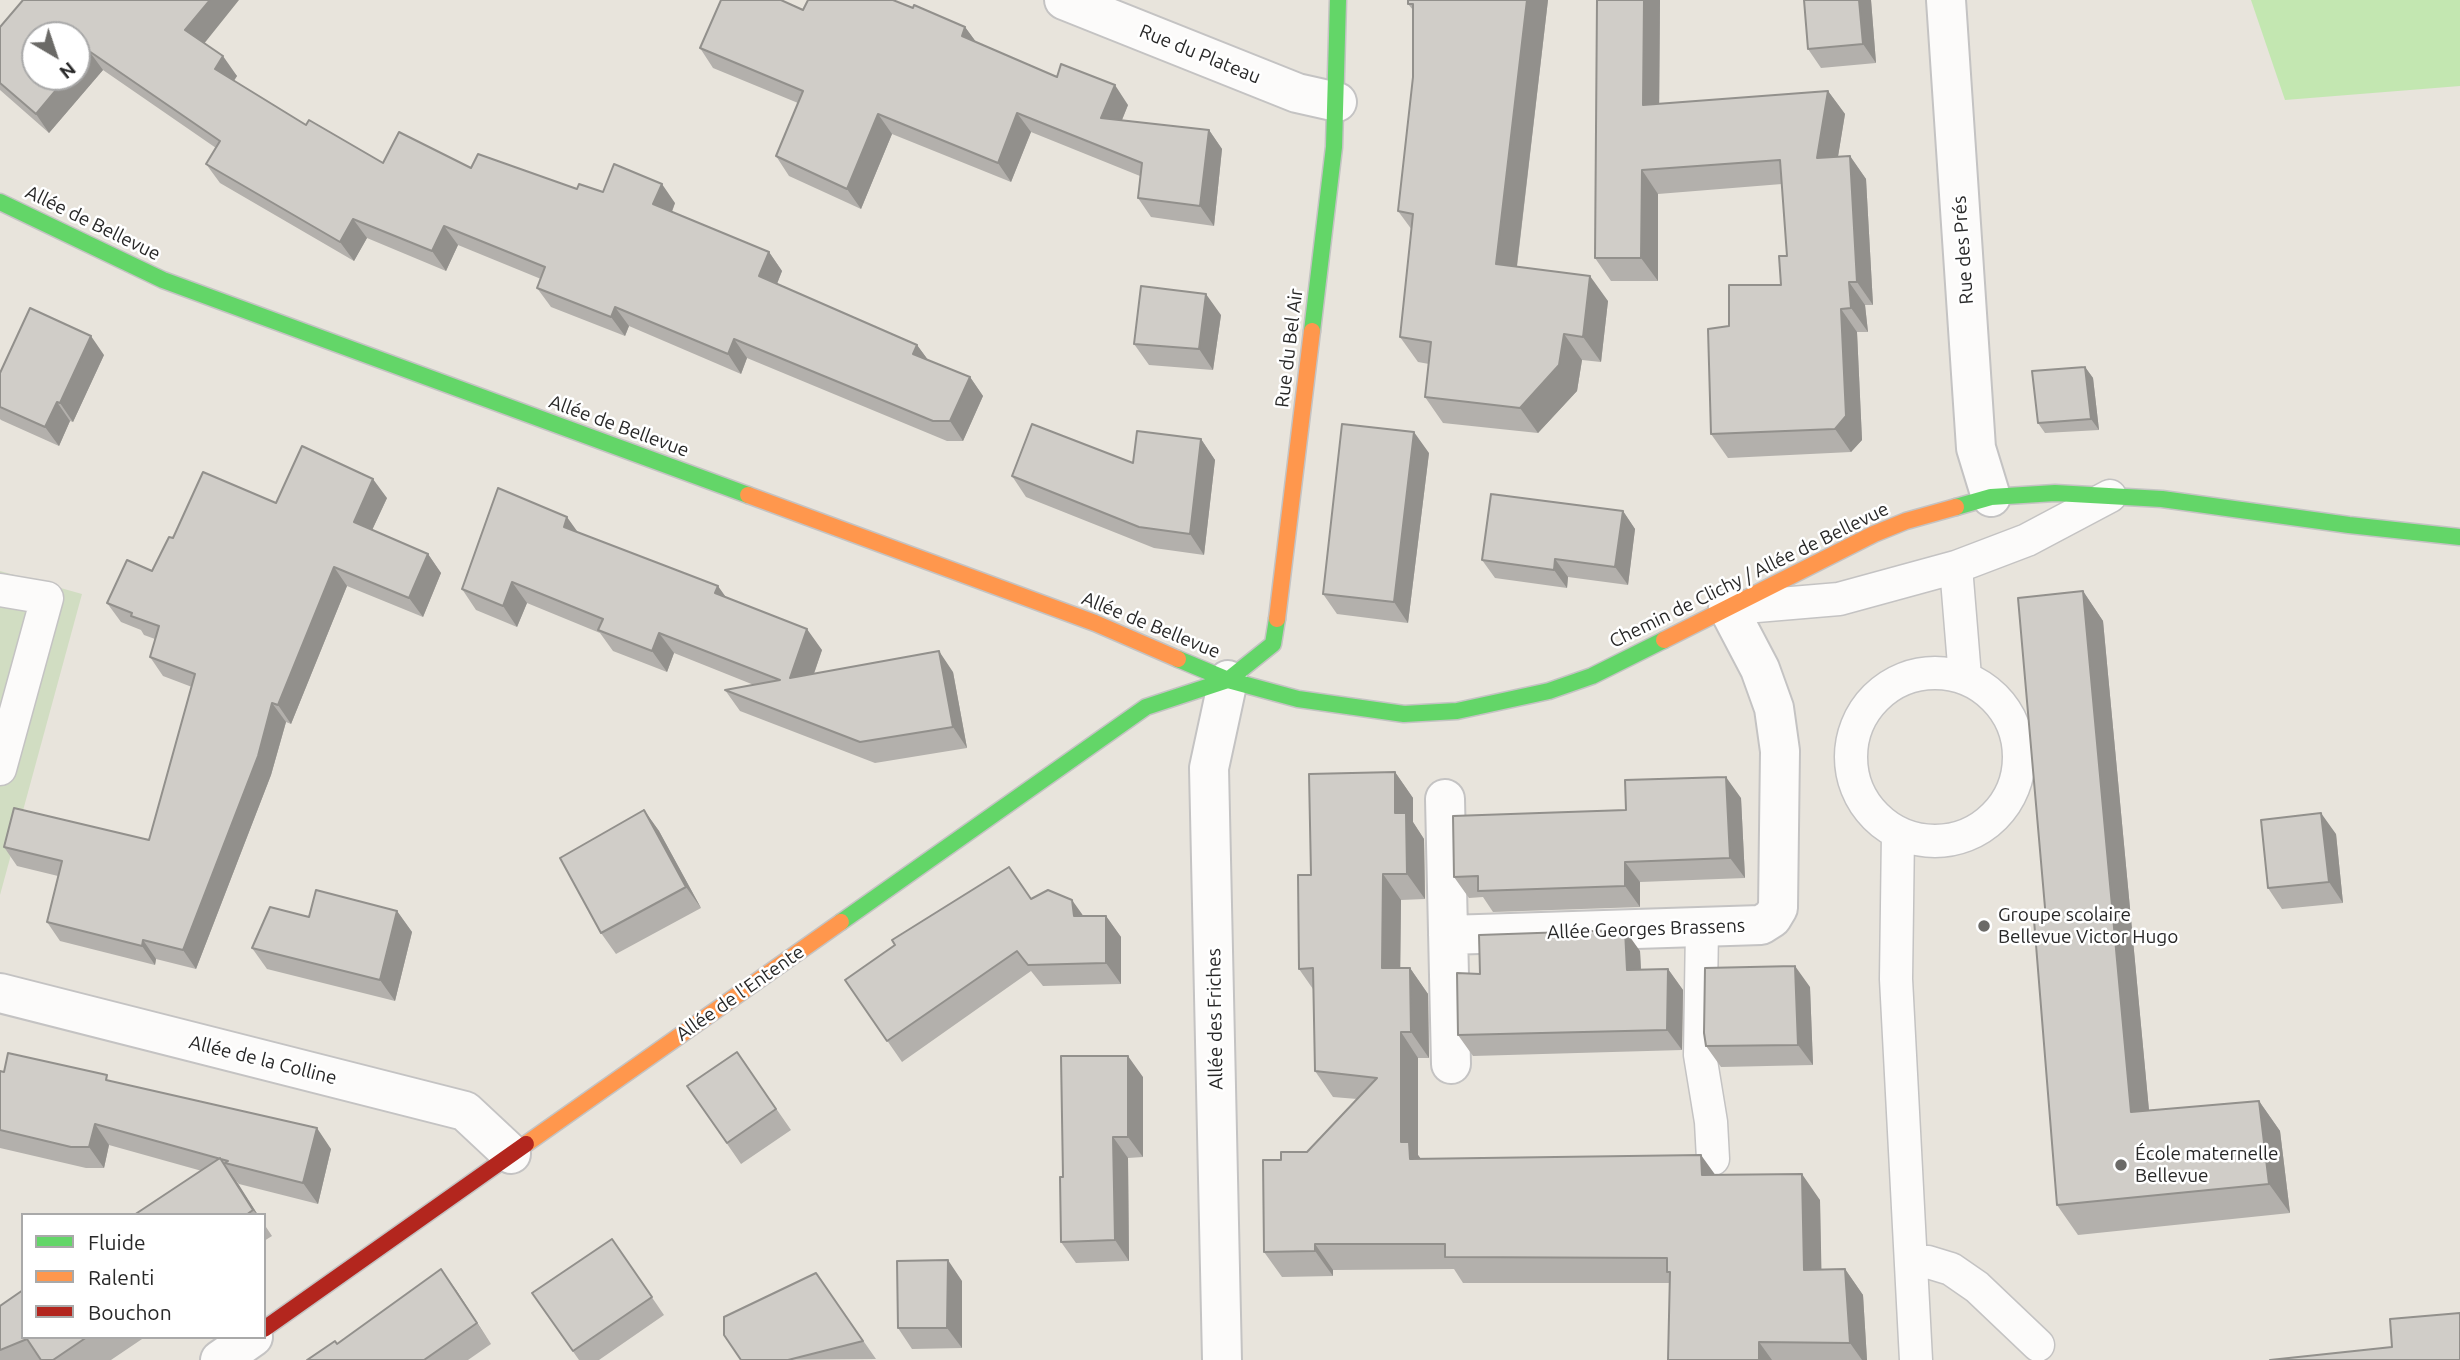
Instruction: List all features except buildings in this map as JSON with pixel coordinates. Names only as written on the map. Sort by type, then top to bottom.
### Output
[{"type":"street","name":"Rue du Plateau","points":[[1064,0],[1297,93],[1337,102]]},
{"type":"street","name":"Rue du Bel Air","points":[[1228,680],[1273,644],[1335,147],[1338,0]]},
{"type":"street","name":"Rue des Prés","points":[[1946,0],[1976,448],[1991,497]]},
{"type":"street","name":"Allée de Bellevue","points":[[0,202],[163,280],[1095,623],[1228,680]]},
{"type":"street","name":"Chemin de Clichy / Allée de Bellevue","points":[[1228,680],[1298,699],[1404,714],[1457,711],[1549,691],[1592,676],[1874,534],[1906,521],[1991,497],[2055,493],[2162,499],[2349,525],[2460,537]]},
{"type":"street","name":"Allée Georges Brassens","points":[[1448,935],[1761,925],[1772,918],[1778,908],[1780,751],[1774,708],[1760,669],[1728,608]]},
{"type":"street","name":"Allée de l'Entente","points":[[266,1328],[1146,707],[1228,680]]},
{"type":"street","name":"Allée des Friches","points":[[1222,1360],[1209,768],[1228,680]]},
{"type":"street","points":[[1445,800],[1451,1064]]},
{"type":"street","name":"Allée de la Colline","points":[[0,993],[465,1111],[511,1154]]},
{"type":"street","points":[[220,1360],[250,1339]]},
{"type":"lane","points":[[1728,608],[1839,599],[1956,567],[2027,540],[2110,496]]},
{"type":"lane","points":[[1956,567],[1965,677]]},
{"type":"lane","points":[[0,590],[47,598],[2,756]]},
{"type":"lane","points":[[1936,671],[1965,677],[1986,689],[2012,721],[2020,759],[2010,798],[1976,832],[1934,842],[1898,833],[1873,815],[1857,789],[1851,755],[1859,720],[1880,693],[1909,676],[1936,671]]},
{"type":"lane","points":[[1898,833],[1896,979],[1916,1360]]},
{"type":"lane","points":[[1702,928],[1700,1055],[1711,1122],[1713,1159]]},
{"type":"lane","points":[[1911,1261],[1928,1262],[1951,1269],[1977,1287],[2038,1345]]},
{"type":"green space","points":[[2251,0],[2460,0],[2460,86],[2285,100]]},
{"type":"green space","points":[[0,571],[82,594],[0,895]]},
{"type":"traffic: fast","points":[[1312,331],[1334,147],[1338,0]]},
{"type":"traffic: fast","points":[[0,202],[163,280],[748,495]]},
{"type":"traffic: fast","points":[[1956,507],[1991,497],[2055,493],[2162,499],[2349,525],[2460,537]]},
{"type":"traffic: fast","points":[[841,922],[1146,707],[1228,680],[1273,644],[1277,619]]},
{"type":"traffic: fast","points":[[1178,659],[1228,680],[1298,699],[1404,714],[1457,711],[1549,691],[1592,676],[1664,640]]},
{"type":"traffic: slow","points":[[1277,619],[1312,331]]},
{"type":"traffic: slow","points":[[748,495],[1095,623],[1178,659]]},
{"type":"traffic: slow","points":[[1664,640],[1874,534],[1906,521],[1956,507]]},
{"type":"traffic: slow","points":[[526,1144],[841,922]]},
{"type":"traffic: jam","points":[[266,1328],[526,1144]]},
{"type":"place","name":"Groupe scolaire Bellevue Victor Hugo","points":[[1984,926]]},
{"type":"place","name":"École maternelle Bellevue","points":[[2121,1165]]}]
